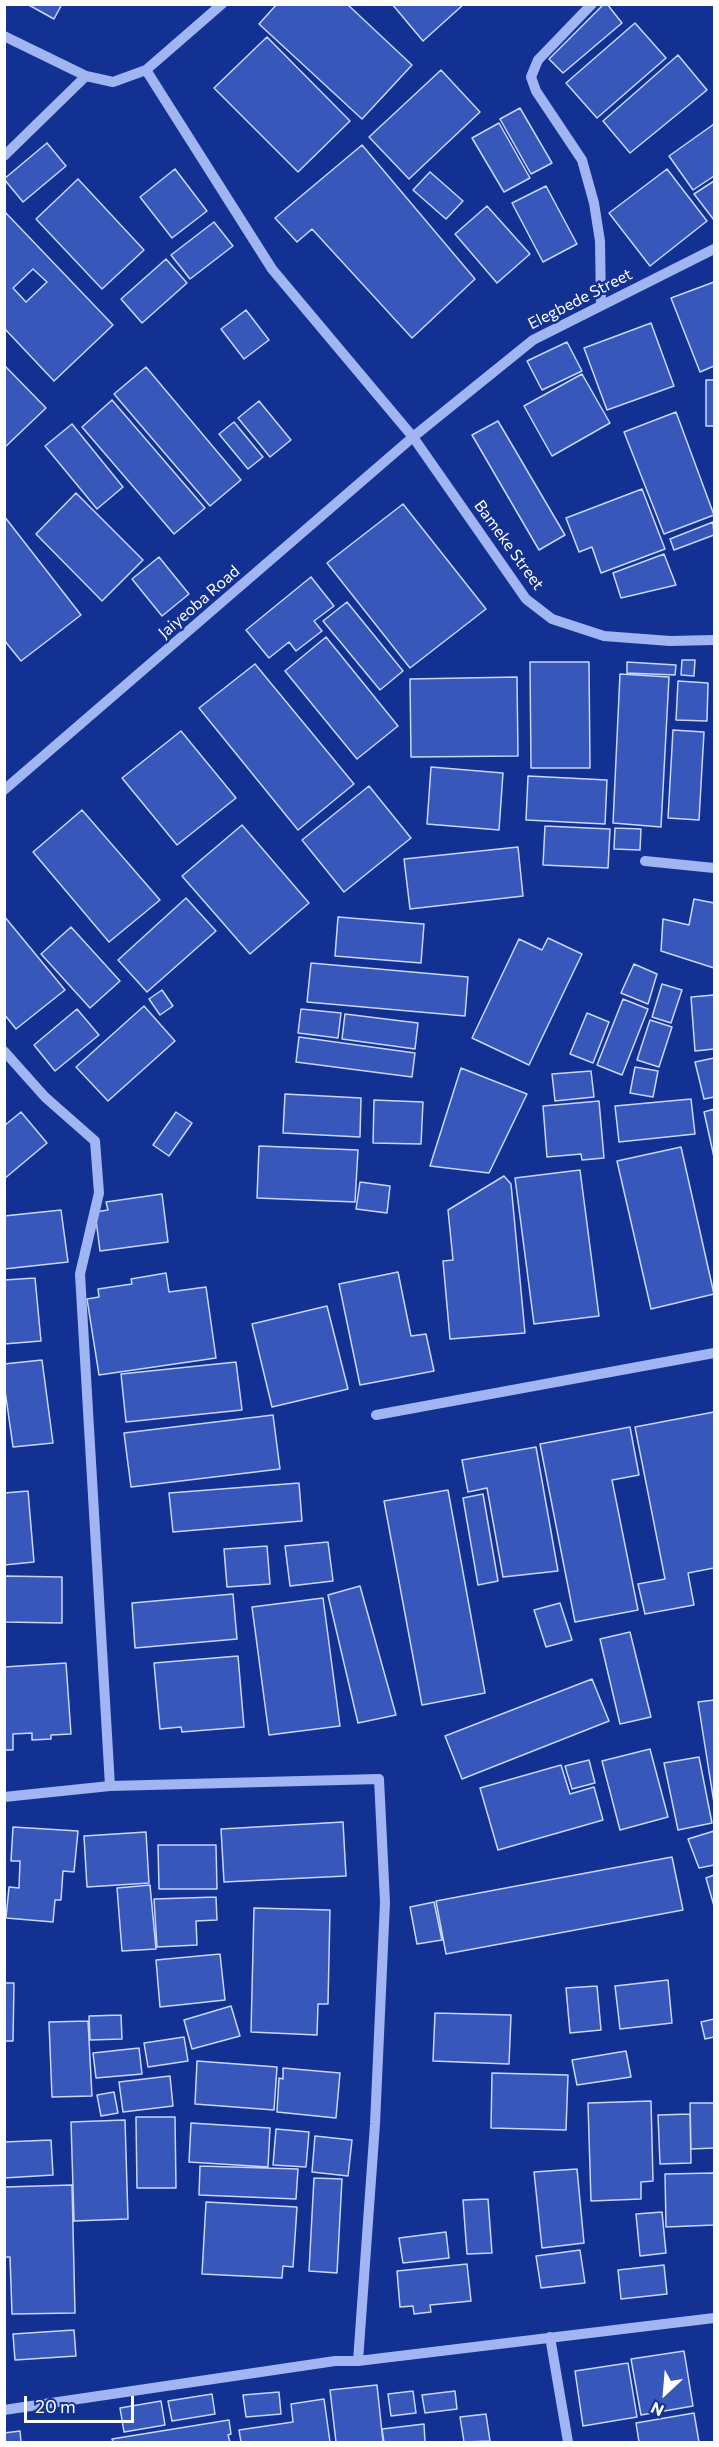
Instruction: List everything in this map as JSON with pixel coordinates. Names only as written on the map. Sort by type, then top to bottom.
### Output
[{"type":"street","points":[[4,36],[86,76],[113,82],[146,70],[222,4]]},
{"type":"street","points":[[592,4],[538,60],[531,77],[536,91],[582,159],[594,203],[600,241],[601,305]]},
{"type":"street","name":"Bameke Street","points":[[146,70],[273,269],[414,436],[526,599],[552,619],[604,636],[670,641],[714,639]]},
{"type":"street","points":[[4,156],[86,76]]},
{"type":"street","name":"Elegbede Street","points":[[414,436],[532,340],[714,249]]},
{"type":"street","name":"Jaiyeoba Road","points":[[4,790],[414,436]]},
{"type":"street","points":[[645,861],[714,868]]},
{"type":"street","points":[[4,1051],[45,1097],[95,1141],[99,1193],[80,1274],[110,1786]]},
{"type":"street","points":[[376,1415],[714,1353]]},
{"type":"street","points":[[4,1797],[110,1786],[379,1779],[385,1902],[375,2124],[358,2361]]},
{"type":"street","points":[[4,2410],[334,2361],[358,2361],[714,2319]]},
{"type":"street","points":[[550,2337],[568,2442]]},
{"type":"building","points":[[27,4],[62,4],[54,19]]},
{"type":"building","points":[[277,4],[347,4],[412,65],[362,119],[259,24]]},
{"type":"building","points":[[392,4],[464,4],[423,41]]},
{"type":"building","points":[[604,4],[607,4],[622,23],[563,73],[549,59]]},
{"type":"building","points":[[635,23],[666,58],[597,118],[566,83]]},
{"type":"building","points":[[267,37],[350,121],[298,172],[214,88]]},
{"type":"building","points":[[678,55],[707,90],[630,153],[603,121]]},
{"type":"building","points":[[441,70],[480,112],[409,179],[369,137]]},
{"type":"building","points":[[520,108],[552,163],[531,174],[500,119]]},
{"type":"building","points":[[499,123],[530,178],[504,192],[472,138]]},
{"type":"building","points":[[714,124],[714,176],[693,190],[669,156]]},
{"type":"building","points":[[47,143],[66,166],[23,202],[4,179]]},
{"type":"building","points":[[362,145],[475,279],[412,338],[312,229],[297,242],[275,218]]},
{"type":"building","points":[[175,169],[207,211],[172,238],[140,197]]},
{"type":"building","points":[[667,169],[707,221],[650,266],[609,213]]},
{"type":"building","points":[[430,172],[463,201],[446,219],[413,190]]},
{"type":"building","points":[[78,179],[144,250],[102,289],[36,219]]},
{"type":"building","points":[[714,181],[714,220],[694,194]]},
{"type":"building","points":[[546,186],[577,244],[543,262],[512,203]]},
{"type":"building","points":[[487,206],[530,254],[497,283],[455,234]]},
{"type":"building","points":[[4,211],[113,325],[54,381],[4,328]],"holes":[[[33,269],[47,282],[26,302],[13,288]]]},
{"type":"building","points":[[214,222],[233,246],[190,279],[171,255]]},
{"type":"building","points":[[166,259],[187,283],[142,323],[121,299]]},
{"type":"building","points":[[714,282],[714,366],[700,372],[671,298]]},
{"type":"building","points":[[246,310],[269,340],[244,359],[221,329]]},
{"type":"building","points":[[651,323],[674,386],[607,410],[584,348]]},
{"type":"building","points":[[567,342],[582,371],[542,390],[527,361]]},
{"type":"building","points":[[4,365],[46,408],[4,448]]},
{"type":"building","points":[[146,367],[241,480],[210,506],[114,394]]},
{"type":"building","points":[[582,374],[610,423],[552,456],[524,406]]},
{"type":"building","points":[[706,380],[714,380],[714,426],[706,426]]},
{"type":"building","points":[[112,400],[205,508],[174,534],[82,427]]},
{"type":"building","points":[[259,401],[291,440],[270,457],[238,418]]},
{"type":"building","points":[[676,412],[714,515],[664,534],[624,432]]},
{"type":"building","points":[[498,421],[565,535],[539,550],[472,435]]},
{"type":"building","points":[[234,422],[263,457],[248,469],[219,434]]},
{"type":"building","points":[[72,424],[123,487],[97,509],[45,446]]},
{"type":"building","points":[[642,489],[665,549],[601,573],[592,547],[579,552],[566,518]]},
{"type":"building","points":[[76,493],[143,560],[102,601],[36,534]]},
{"type":"building","points":[[403,504],[486,609],[410,668],[327,563]]},
{"type":"building","points":[[4,516],[81,615],[21,661],[4,640]]},
{"type":"building","points":[[713,522],[714,535],[674,550],[670,539]]},
{"type":"building","points":[[664,554],[676,585],[621,598],[613,573]]},
{"type":"building","points":[[159,557],[189,594],[162,616],[132,579]]},
{"type":"building","points":[[311,577],[334,606],[314,621],[322,631],[296,651],[289,642],[269,658],[246,630]]},
{"type":"building","points":[[347,602],[403,671],[380,690],[323,621]]},
{"type":"building","points":[[326,637],[398,726],[357,759],[285,671]]},
{"type":"building","points":[[682,660],[695,660],[694,676],[681,675]]},
{"type":"building","points":[[530,662],[589,662],[590,768],[531,768]]},
{"type":"building","points":[[627,662],[676,665],[675,675],[627,673]]},
{"type":"building","points":[[255,664],[354,784],[298,830],[199,708]]},
{"type":"building","points":[[620,674],[669,677],[661,827],[613,823]]},
{"type":"building","points":[[517,677],[518,756],[411,757],[410,679]]},
{"type":"building","points":[[678,681],[708,683],[707,721],[676,720]]},
{"type":"building","points":[[673,730],[704,732],[699,820],[668,818]]},
{"type":"building","points":[[181,731],[236,798],[177,845],[122,778]]},
{"type":"building","points":[[431,767],[503,773],[499,830],[427,824]]},
{"type":"building","points":[[528,776],[607,780],[605,824],[526,820]]},
{"type":"building","points":[[369,786],[411,838],[344,892],[302,840]]},
{"type":"building","points":[[82,810],[160,900],[109,942],[33,852]]},
{"type":"building","points":[[242,825],[309,903],[250,954],[182,876]]},
{"type":"building","points":[[545,826],[610,829],[608,868],[543,865]]},
{"type":"building","points":[[615,828],[641,829],[640,850],[614,849]]},
{"type":"building","points":[[518,847],[523,896],[410,909],[404,859]]},
{"type":"building","points":[[186,898],[216,931],[147,992],[118,960]]},
{"type":"building","points":[[694,899],[714,903],[714,968],[661,951],[663,919],[689,925]]},
{"type":"building","points":[[4,916],[65,990],[16,1029],[4,1014]]},
{"type":"building","points":[[338,917],[424,924],[421,963],[335,956]]},
{"type":"building","points":[[71,927],[120,981],[90,1008],[41,954]]},
{"type":"building","points":[[548,938],[582,954],[529,1065],[472,1038],[519,939],[542,950]]},
{"type":"building","points":[[311,963],[468,977],[465,1016],[307,1002]]},
{"type":"building","points":[[634,964],[657,974],[648,1004],[621,993]]},
{"type":"building","points":[[662,984],[682,990],[671,1023],[652,1017]]},
{"type":"building","points":[[162,990],[173,1006],[160,1015],[149,999]]},
{"type":"building","points":[[714,995],[714,1049],[695,1051],[691,997]]},
{"type":"building","points":[[623,999],[648,1009],[622,1075],[597,1065]]},
{"type":"building","points":[[144,1006],[175,1041],[108,1101],[76,1067]]},
{"type":"building","points":[[77,1009],[99,1035],[55,1071],[34,1045]]},
{"type":"building","points":[[301,1009],[341,1013],[338,1038],[298,1033]]},
{"type":"building","points":[[587,1013],[609,1022],[593,1063],[570,1054]]},
{"type":"building","points":[[345,1014],[418,1023],[415,1049],[342,1039]]},
{"type":"building","points":[[650,1020],[672,1027],[659,1067],[637,1060]]},
{"type":"building","points":[[299,1037],[415,1053],[412,1077],[296,1062]]},
{"type":"building","points":[[714,1058],[714,1097],[704,1099],[695,1062]]},
{"type":"building","points":[[635,1067],[658,1071],[653,1097],[630,1093]]},
{"type":"building","points":[[461,1068],[527,1094],[489,1173],[430,1166]]},
{"type":"building","points":[[591,1071],[594,1097],[555,1101],[552,1074]]},
{"type":"building","points":[[285,1094],[361,1098],[360,1137],[283,1133]]},
{"type":"building","points":[[691,1099],[695,1134],[619,1142],[615,1106]]},
{"type":"building","points":[[374,1100],[423,1102],[421,1144],[373,1143]]},
{"type":"building","points":[[599,1101],[604,1158],[582,1160],[581,1154],[547,1157],[543,1106]]},
{"type":"building","points":[[714,1109],[714,1157],[704,1112]]},
{"type":"building","points":[[21,1112],[47,1143],[4,1179],[4,1126]]},
{"type":"building","points":[[176,1112],[192,1123],[169,1156],[153,1145]]},
{"type":"building","points":[[259,1146],[358,1150],[355,1202],[257,1198]]},
{"type":"building","points":[[681,1147],[714,1294],[651,1309],[617,1161]]},
{"type":"building","points":[[580,1170],[599,1316],[534,1324],[515,1178]]},
{"type":"building","points":[[504,1176],[511,1184],[525,1333],[450,1339],[443,1261],[453,1260],[448,1210]]},
{"type":"building","points":[[360,1182],[390,1186],[387,1213],[356,1209]]},
{"type":"building","points":[[162,1194],[168,1242],[100,1251],[95,1212],[108,1210],[106,1202]]},
{"type":"building","points":[[61,1210],[68,1262],[4,1269],[4,1216]]},
{"type":"building","points":[[398,1272],[411,1336],[426,1334],[434,1371],[360,1385],[339,1284]]},
{"type":"building","points":[[166,1273],[169,1292],[206,1287],[216,1358],[99,1375],[87,1299],[99,1297],[98,1289],[132,1284],[131,1279]]},
{"type":"building","points":[[35,1278],[41,1341],[4,1344],[4,1280]]},
{"type":"building","points":[[327,1306],[348,1389],[272,1407],[252,1324]]},
{"type":"building","points":[[42,1360],[53,1443],[13,1447],[4,1383],[4,1364]]},
{"type":"building","points":[[236,1362],[242,1410],[126,1422],[121,1374]]},
{"type":"building","points":[[714,1412],[714,1568],[688,1573],[694,1605],[645,1614],[638,1584],[665,1579],[635,1427]]},
{"type":"building","points":[[273,1415],[280,1469],[131,1487],[124,1433]]},
{"type":"building","points":[[630,1427],[639,1475],[612,1480],[638,1610],[575,1622],[540,1444]]},
{"type":"building","points":[[536,1447],[558,1571],[503,1577],[487,1488],[468,1492],[462,1460]]},
{"type":"building","points":[[299,1483],[302,1521],[173,1532],[169,1493]]},
{"type":"building","points":[[448,1490],[485,1693],[422,1705],[384,1501]]},
{"type":"building","points":[[28,1491],[34,1562],[4,1565],[4,1493]]},
{"type":"building","points":[[483,1494],[498,1581],[478,1585],[463,1498]]},
{"type":"building","points":[[328,1542],[333,1581],[290,1586],[285,1546]]},
{"type":"building","points":[[267,1546],[270,1584],[227,1587],[224,1549]]},
{"type":"building","points":[[4,1576],[62,1577],[62,1623],[4,1622]]},
{"type":"building","points":[[360,1586],[396,1715],[358,1723],[328,1595]]},
{"type":"building","points":[[233,1594],[237,1639],[135,1648],[132,1603]]},
{"type":"building","points":[[323,1598],[340,1726],[269,1735],[252,1607]]},
{"type":"building","points":[[560,1603],[572,1640],[546,1647],[534,1610]]},
{"type":"building","points":[[630,1632],[651,1717],[620,1724],[600,1639]]},
{"type":"building","points":[[238,1656],[244,1727],[182,1732],[181,1727],[160,1729],[154,1663]]},
{"type":"building","points":[[66,1663],[71,1734],[51,1735],[51,1739],[32,1740],[32,1733],[13,1734],[13,1750],[4,1750],[4,1667]]},
{"type":"building","points":[[592,1679],[609,1721],[462,1779],[445,1736]]},
{"type":"building","points":[[714,1700],[714,1803],[698,1702]]},
{"type":"building","points":[[650,1749],[668,1817],[620,1830],[602,1761]]},
{"type":"building","points":[[699,1757],[712,1823],[678,1830],[664,1763]]},
{"type":"building","points":[[589,1760],[595,1783],[572,1789],[565,1766]]},
{"type":"building","points":[[561,1765],[570,1794],[594,1787],[603,1820],[498,1850],[480,1788]]},
{"type":"building","points":[[343,1822],[346,1876],[224,1882],[221,1829]]},
{"type":"building","points":[[13,1827],[78,1831],[74,1872],[63,1871],[61,1900],[55,1900],[53,1922],[6,1918],[9,1887],[19,1888],[20,1861],[11,1861]]},
{"type":"building","points":[[714,1831],[714,1865],[699,1868],[688,1839]]},
{"type":"building","points":[[146,1832],[149,1883],[87,1887],[84,1836]]},
{"type":"building","points":[[158,1845],[216,1845],[217,1889],[159,1889]]},
{"type":"building","points":[[672,1857],[683,1910],[446,1954],[436,1901]]},
{"type":"building","points":[[714,1875],[714,1906],[706,1878]]},
{"type":"building","points":[[150,1885],[156,1949],[122,1951],[117,1888]]},
{"type":"building","points":[[216,1897],[217,1920],[196,1921],[197,1945],[157,1947],[154,1899]]},
{"type":"building","points":[[434,1902],[442,1940],[417,1944],[410,1907]]},
{"type":"building","points":[[254,1908],[330,1910],[328,2004],[318,2004],[317,2035],[251,2032]]},
{"type":"building","points":[[220,1954],[225,2000],[160,2007],[156,1960]]},
{"type":"building","points":[[668,1980],[672,2023],[620,2029],[615,1986]]},
{"type":"building","points":[[4,1983],[14,1983],[13,2041],[4,2041]]},
{"type":"building","points":[[597,1986],[601,2030],[570,2033],[566,1988]]},
{"type":"building","points":[[231,2006],[240,2036],[192,2049],[184,2020]]},
{"type":"building","points":[[435,2013],[511,2015],[509,2064],[433,2061]]},
{"type":"building","points":[[121,2015],[122,2039],[90,2040],[89,2016]]},
{"type":"building","points":[[714,2019],[714,2037],[705,2039],[701,2022]]},
{"type":"building","points":[[88,2021],[92,2096],[52,2097],[49,2022]]},
{"type":"building","points":[[184,2037],[188,2061],[148,2067],[144,2043]]},
{"type":"building","points":[[139,2048],[142,2074],[96,2078],[93,2053]]},
{"type":"building","points":[[626,2051],[631,2077],[577,2085],[572,2060]]},
{"type":"building","points":[[197,2061],[277,2067],[274,2110],[195,2104]]},
{"type":"building","points":[[283,2068],[340,2073],[336,2118],[277,2112],[279,2078],[283,2079]]},
{"type":"building","points":[[492,2073],[568,2075],[566,2130],[491,2128]]},
{"type":"building","points":[[170,2076],[173,2106],[123,2112],[119,2082]]},
{"type":"building","points":[[114,2092],[118,2113],[101,2116],[97,2095]]},
{"type":"building","points":[[651,2101],[653,2181],[641,2182],[641,2199],[591,2201],[588,2103]]},
{"type":"building","points":[[690,2103],[714,2103],[714,2148],[691,2149]]},
{"type":"building","points":[[690,2114],[691,2163],[660,2164],[658,2115]]},
{"type":"building","points":[[136,2117],[175,2117],[176,2188],[137,2188]]},
{"type":"building","points":[[125,2120],[128,2219],[74,2221],[71,2122]]},
{"type":"building","points":[[191,2123],[270,2128],[268,2167],[189,2162]]},
{"type":"building","points":[[276,2129],[309,2132],[306,2167],[273,2165]]},
{"type":"building","points":[[315,2136],[352,2140],[348,2176],[312,2172]]},
{"type":"building","points":[[51,2140],[53,2175],[4,2178],[4,2142]]},
{"type":"building","points":[[200,2166],[298,2169],[296,2199],[199,2195]]},
{"type":"building","points":[[577,2169],[584,2243],[542,2248],[534,2172]]},
{"type":"building","points":[[714,2173],[714,2225],[666,2227],[665,2174]]},
{"type":"building","points":[[314,2178],[342,2179],[337,2273],[309,2271]]},
{"type":"building","points":[[72,2185],[75,2313],[12,2314],[10,2257],[4,2257],[4,2187]]},
{"type":"building","points":[[488,2199],[492,2253],[467,2254],[463,2200]]},
{"type":"building","points":[[206,2202],[297,2207],[293,2267],[283,2266],[282,2278],[202,2274]]},
{"type":"building","points":[[662,2212],[666,2253],[640,2256],[636,2214]]},
{"type":"building","points":[[446,2232],[449,2258],[403,2263],[399,2238]]},
{"type":"building","points":[[580,2250],[585,2283],[541,2288],[536,2256]]},
{"type":"building","points":[[467,2264],[471,2301],[430,2305],[431,2312],[414,2314],[413,2306],[400,2307],[397,2271]]},
{"type":"building","points":[[664,2265],[667,2294],[621,2299],[618,2270]]},
{"type":"building","points":[[74,2330],[76,2356],[15,2360],[13,2334]]},
{"type":"building","points":[[684,2351],[693,2406],[641,2415],[631,2359]]},
{"type":"building","points":[[628,2363],[637,2417],[583,2426],[575,2371]]},
{"type":"building","points":[[377,2385],[383,2442],[336,2442],[330,2390]]},
{"type":"building","points":[[413,2391],[416,2413],[391,2416],[388,2394]]},
{"type":"building","points":[[455,2391],[457,2409],[425,2413],[422,2395]]},
{"type":"building","points":[[279,2392],[281,2414],[246,2417],[243,2395]]},
{"type":"building","points":[[212,2394],[215,2414],[172,2421],[168,2401]]},
{"type":"building","points":[[324,2399],[330,2442],[241,2442],[239,2430],[293,2422],[291,2404]]},
{"type":"building","points":[[161,2401],[165,2425],[124,2432],[120,2408]]},
{"type":"building","points":[[694,2413],[699,2442],[639,2442],[636,2423]]},
{"type":"building","points":[[486,2414],[490,2441],[464,2442],[460,2417]]},
{"type":"building","points":[[229,2420],[230,2442],[113,2442],[112,2439]]},
{"type":"building","points":[[424,2424],[425,2442],[384,2442],[382,2429]]},
{"type":"building","points":[[20,2431],[21,2442],[4,2442],[4,2433]]}]
